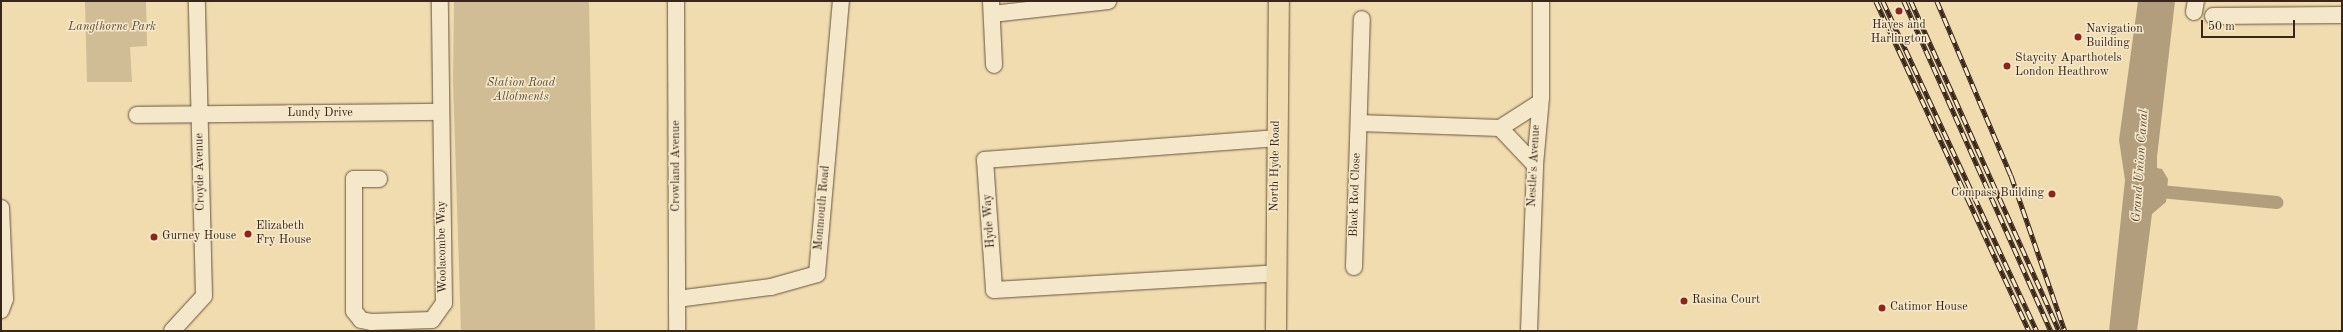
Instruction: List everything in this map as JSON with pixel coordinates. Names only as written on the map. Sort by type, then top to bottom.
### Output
[{"type":"main road","name":"North Hyde Road","points":[[1276,331],[1279,1]]},
{"type":"street","name":"Croyde Avenue","points":[[172,331],[204,296],[196,1]]},
{"type":"street","name":"Woolacombe Way","points":[[379,179],[354,179],[354,311],[361,320],[371,322],[432,320],[444,303],[440,112],[440,1]]},
{"type":"street","name":"Crowland Avenue","points":[[676,1],[677,331]]},
{"type":"street","name":"Monmouth Road","points":[[677,299],[772,287],[817,274],[842,1]]},
{"type":"street","points":[[994,65],[992,8],[1108,1]]},
{"type":"street","name":"Nestle's Avenue","points":[[1529,331],[1535,165],[1539,103],[1541,1]]},
{"type":"street","points":[[2213,16],[2342,15]]},
{"type":"street","name":"Black Rod Close","points":[[1354,267],[1362,19]]},
{"type":"street","points":[[1359,123],[1500,128],[1539,103]]},
{"type":"street","name":"Lundy Drive","points":[[136,115],[440,112]]},
{"type":"street","points":[[1500,128],[1535,165]]},
{"type":"street","name":"Hyde Way","points":[[1277,138],[985,160],[994,290],[1277,273]]},
{"type":"street","points":[[1,208],[5,300],[1,310]]},
{"type":"green space","name":"Langthorne Park","points":[[85,1],[146,1],[147,46],[130,47],[132,82],[87,82]]},
{"type":"green space","name":"Station Road Allotments","points":[[454,1],[589,1],[595,331],[461,331],[453,81]]},
{"type":"water","name":"Grand Union Canal","points":[[2138,1],[2175,1],[2157,157],[2157,168],[2162,169],[2168,179],[2166,202],[2152,214],[2137,331],[2109,331],[2125,180],[2119,140]]},
{"type":"waterway","name":"Grand Union Canal","points":[[2149,190],[2276,202]]},
{"type":"railway","points":[[1876,1],[2029,331]]},
{"type":"railway","points":[[1883,1],[2037,331]]},
{"type":"railway","points":[[1904,1],[2051,331]]},
{"type":"railway","points":[[1911,1],[2059,331]]},
{"type":"railway","points":[[1937,1],[2011,175],[2065,331]]},
{"type":"place","name":"Hayes and Harlington","points":[[1899,11]]},
{"type":"place","name":"Navigation Building","points":[[2078,37]]},
{"type":"place","name":"Staycity Aparthotels London Heathrow","points":[[2007,66]]},
{"type":"place","name":"Compass Building","points":[[2052,194]]},
{"type":"place","name":"Elizabeth Fry House","points":[[248,234]]},
{"type":"place","name":"Gurney House","points":[[154,237]]},
{"type":"place","name":"Rasina Court","points":[[1684,301]]},
{"type":"place","name":"Catimor House","points":[[1882,308]]}]
